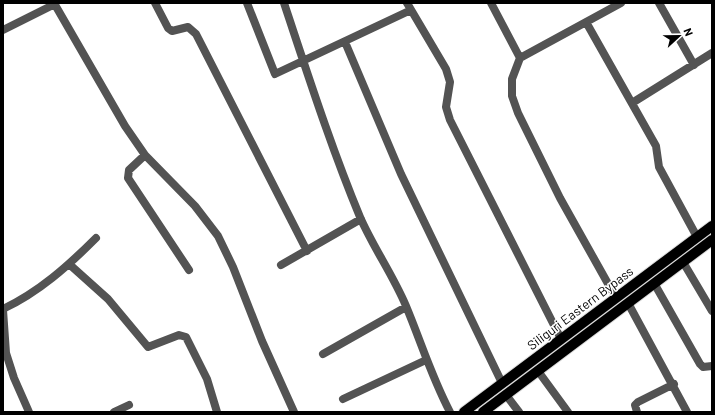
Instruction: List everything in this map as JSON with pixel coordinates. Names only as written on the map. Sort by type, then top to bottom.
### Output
[{"type":"main road","name":"Siliguri Eastern Bypass","points":[[464,412],[712,226]]},
{"type":"main road","name":"Siliguri Eastern Bypass","points":[[483,412],[712,240]]},
{"type":"street","points":[[155,3],[168,28],[172,31],[188,27],[196,34],[306,250]]},
{"type":"street","points":[[247,3],[275,74],[345,42],[409,7],[446,69],[450,82],[446,107],[450,120],[561,339]]},
{"type":"street","points":[[284,3],[303,62],[340,166],[361,219],[389,270],[406,307],[426,360],[450,412]]},
{"type":"street","points":[[491,3],[520,58]]},
{"type":"street","points":[[616,298],[560,198],[518,113],[512,96],[512,79],[520,58],[621,3]]},
{"type":"street","points":[[659,3],[694,64]]},
{"type":"street","points":[[3,30],[55,4],[125,126],[145,155],[195,206],[218,236],[233,267],[262,341],[294,412]]},
{"type":"street","points":[[586,22],[656,146],[659,167],[697,237]]},
{"type":"street","points":[[345,42],[401,174],[502,383]]},
{"type":"street","points":[[632,103],[712,53]]},
{"type":"street","points":[[145,155],[129,170],[128,178],[189,270]]},
{"type":"street","points":[[281,265],[361,219]]},
{"type":"street","points":[[29,412],[14,378],[6,353],[3,310],[37,291],[69,264],[96,238]]},
{"type":"street","points":[[683,262],[712,311]]},
{"type":"street","points":[[69,264],[108,299],[148,347],[179,335],[186,337],[207,379],[218,412]]},
{"type":"street","points":[[654,283],[700,364],[703,367],[712,366]]},
{"type":"street","points":[[628,303],[674,384],[688,412]]},
{"type":"street","points":[[323,354],[406,307]]},
{"type":"street","points":[[343,399],[426,360]]},
{"type":"street","points":[[538,371],[568,412]]},
{"type":"street","points":[[637,412],[635,405],[638,402],[674,384]]},
{"type":"street","points":[[506,395],[519,412]]},
{"type":"street","points":[[114,412],[129,405]]}]
